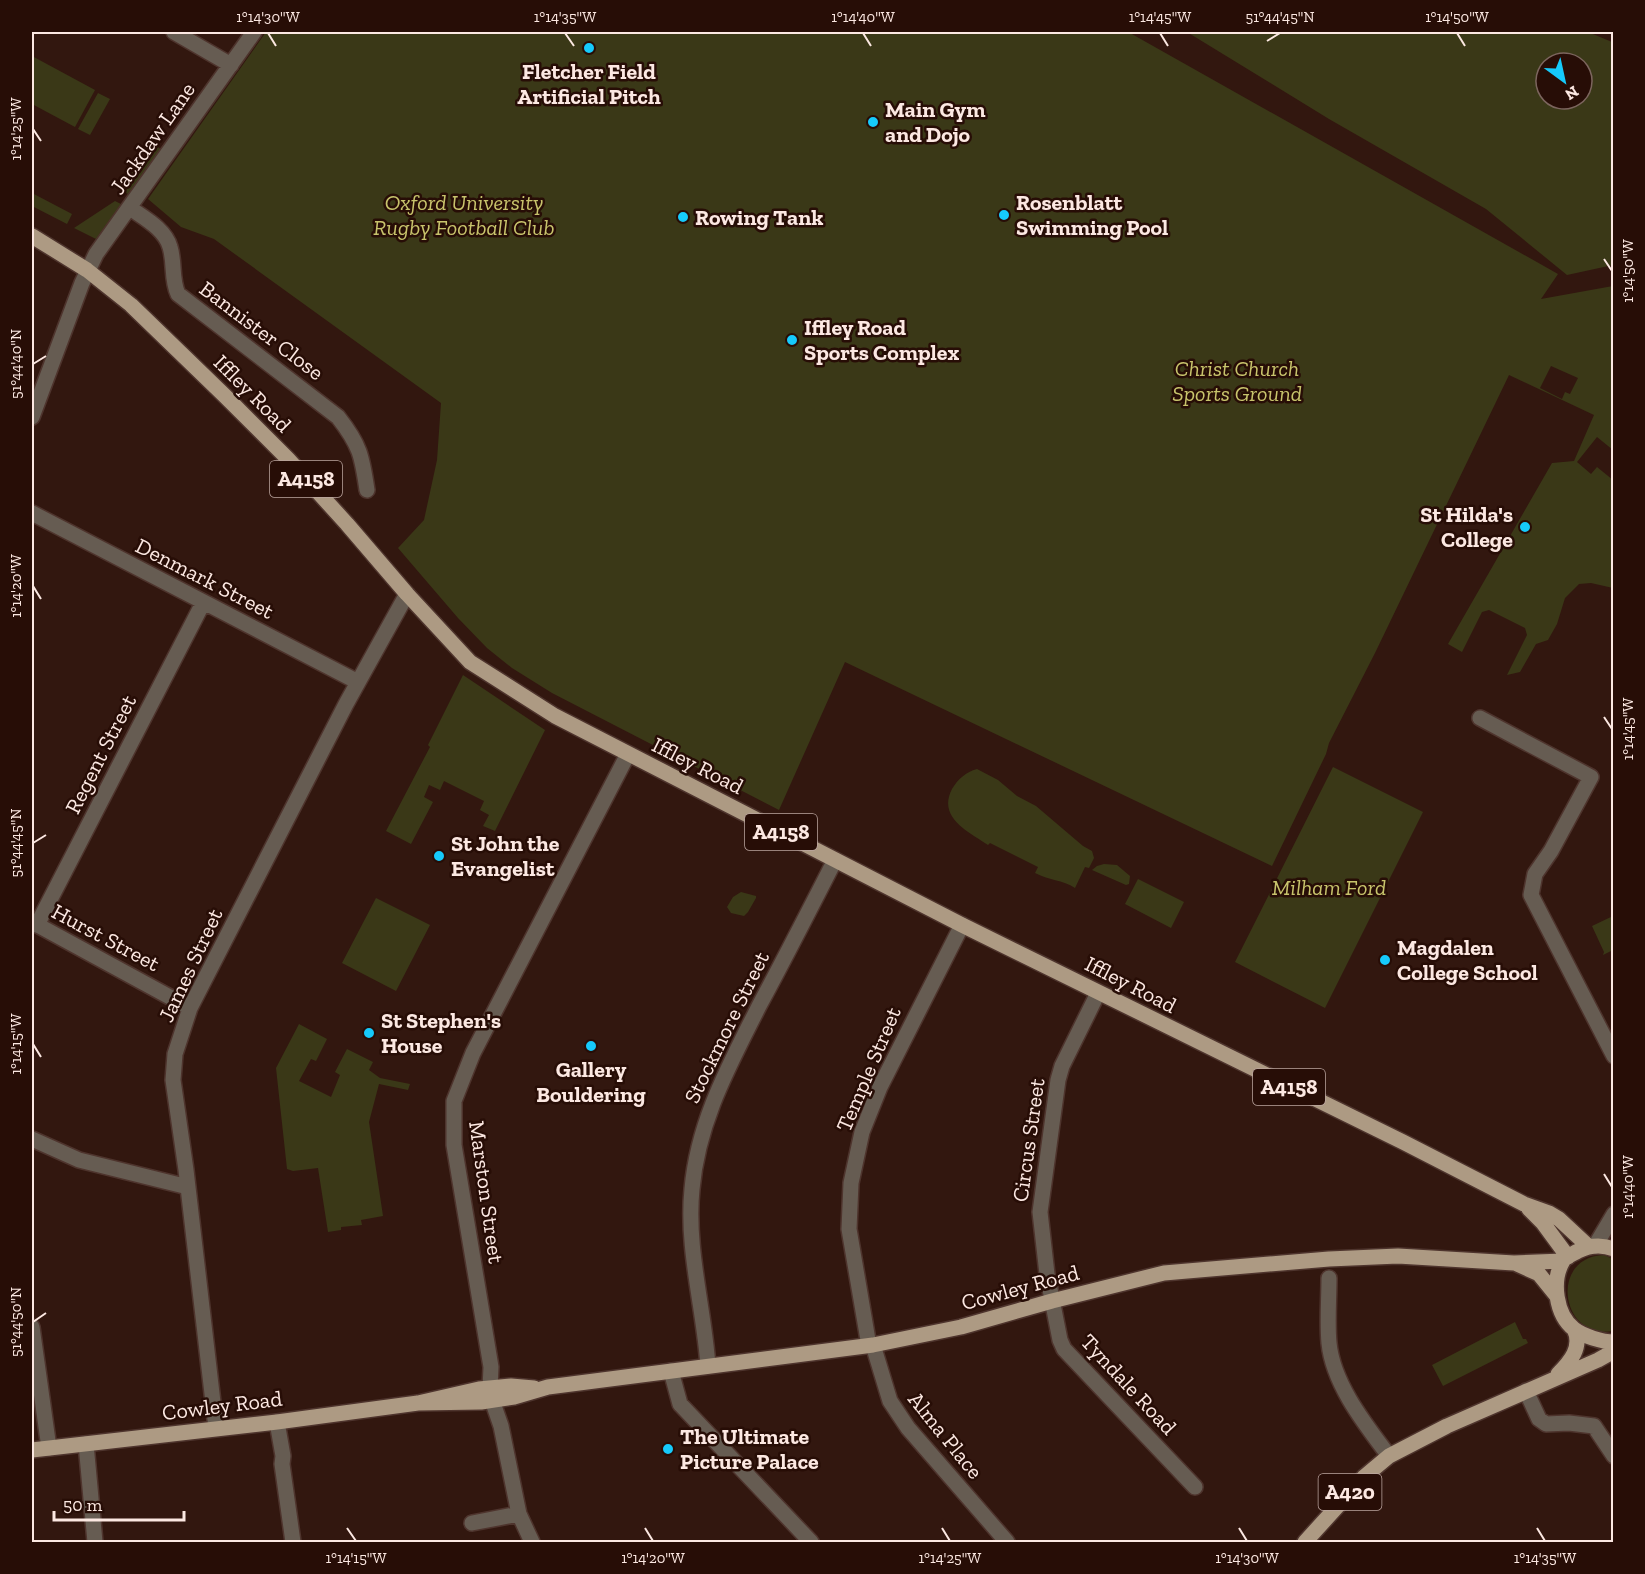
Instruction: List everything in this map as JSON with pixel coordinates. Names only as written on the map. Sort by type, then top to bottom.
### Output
[{"type":"main road","name":"Iffley Road","points":[[32,236],[87,270],[131,305],[280,451],[470,662],[555,716],[962,926],[1403,1142],[1524,1204],[1549,1213],[1591,1246]]},
{"type":"main road","name":"Iffley Road","points":[[1524,1204],[1543,1223],[1566,1259]]},
{"type":"main road","points":[[1556,1295],[1558,1275],[1566,1259],[1591,1246],[1606,1246],[1614,1249]]},
{"type":"main road","name":"Cowley Road","points":[[32,1450],[277,1422],[491,1394],[511,1386],[538,1389],[871,1345],[961,1327],[1164,1273],[1329,1258],[1398,1256],[1514,1263],[1566,1259]]},
{"type":"main road","name":"Cowley Road","points":[[1514,1263],[1539,1274],[1556,1295],[1560,1308],[1574,1329]]},
{"type":"main road","points":[[1574,1329],[1592,1337],[1614,1342]]},
{"type":"main road","name":"A420","points":[[1553,1378],[1575,1353],[1574,1329]]},
{"type":"main road","name":"A420","points":[[1305,1542],[1364,1477],[1389,1456],[1447,1426],[1614,1351]]},
{"type":"street","points":[[174,32],[231,65]]},
{"type":"street","name":"Jackdaw Lane","points":[[32,417],[87,270],[96,254],[254,32]]},
{"type":"street","name":"Bannister Close","points":[[130,208],[159,228],[170,246],[174,286],[178,294],[338,417],[358,447],[367,490]]},
{"type":"street","name":"Denmark Street","points":[[32,513],[358,682]]},
{"type":"street","name":"James Street","points":[[216,1428],[173,1080],[175,1054],[190,1008],[358,682],[407,594]]},
{"type":"street","name":"Regent Street","points":[[34,924],[202,603]]},
{"type":"street","points":[[1480,718],[1591,777],[1551,851],[1535,874],[1532,895],[1614,1056]]},
{"type":"street","name":"Marston Street","points":[[532,1542],[519,1514],[501,1426],[491,1394],[491,1367],[454,1145],[454,1101],[472,1053],[628,754]]},
{"type":"street","name":"Stockmore Street","points":[[708,1366],[693,1250],[692,1202],[692,1190],[705,1122],[727,1068],[835,860]]},
{"type":"street","name":"Hurst Street","points":[[34,924],[190,1008]]},
{"type":"street","name":"Temple Street","points":[[871,1345],[849,1229],[851,1183],[862,1132],[880,1087],[962,926]]},
{"type":"street","name":"Circus Street","points":[[1052,1301],[1040,1212],[1058,1080],[1062,1066],[1098,993]]},
{"type":"street","points":[[32,1143],[79,1160],[188,1187]]},
{"type":"street","points":[[1591,1246],[1614,1214]]},
{"type":"street","points":[[1329,1278],[1331,1356],[1348,1397],[1389,1456]]},
{"type":"street","name":"Tyndale Road","points":[[1052,1301],[1064,1349],[1195,1487]]},
{"type":"street","points":[[32,1326],[49,1448]]},
{"type":"street","name":"Alma Place","points":[[871,1345],[890,1401],[908,1428],[1007,1542]]},
{"type":"street","points":[[671,1371],[680,1404],[811,1542]]},
{"type":"street","points":[[1526,1391],[1539,1419],[1546,1424],[1569,1423],[1594,1426],[1614,1456]]},
{"type":"street","points":[[277,1422],[292,1542]]},
{"type":"street","points":[[86,1444],[95,1542]]},
{"type":"street","points":[[472,1523],[519,1514]]},
{"type":"green space","points":[[266,32],[1133,32],[1130,33],[1558,274],[1541,299],[1613,286],[1613,450],[1597,437],[1577,462],[1591,474],[1597,467],[1613,480],[1613,588],[1591,583],[1579,584],[1565,598],[1557,624],[1548,640],[1536,644],[1520,672],[1507,675],[1527,635],[1525,628],[1489,610],[1482,612],[1462,652],[1448,644],[1552,463],[1574,461],[1594,415],[1509,375],[1329,743],[1326,754],[1272,866],[845,662],[779,810],[552,693],[512,668],[487,648],[398,548],[424,520],[437,460],[441,403],[214,239],[181,227],[148,199]],"holes":[[[1551,366],[1578,378],[1570,394],[1565,392],[1562,399],[1540,388]]]},
{"type":"green space","points":[[1187,32],[1588,32],[1614,43],[1613,265],[1567,275],[1486,209],[1329,119]]},
{"type":"green space","points":[[32,56],[95,90],[75,127],[32,104]]},
{"type":"green space","points":[[98,93],[110,99],[90,135],[78,129]]},
{"type":"green space","points":[[156,146],[161,149],[128,194],[119,189],[152,147]]},
{"type":"green space","points":[[32,193],[72,214],[67,224],[32,206]]},
{"type":"green space","points":[[115,201],[121,204],[96,239],[74,228]]},
{"type":"green space","points":[[463,675],[545,730],[495,831],[483,826],[489,815],[480,810],[484,801],[444,781],[440,790],[429,785],[424,797],[433,802],[411,844],[386,831],[430,747],[428,745]]},
{"type":"green space","name":"Milham Ford","points":[[1333,767],[1423,812],[1325,1008],[1235,962]]},
{"type":"green space","points":[[977,769],[998,780],[1017,796],[1036,806],[1092,851],[1094,858],[1089,868],[1085,867],[1075,888],[1035,873],[1038,867],[990,843],[988,845],[957,823],[949,808],[948,799],[957,782],[969,772]]},
{"type":"green space","points":[[1104,864],[1117,865],[1130,876],[1129,884],[1126,885],[1092,870]]},
{"type":"green space","points":[[1138,879],[1184,902],[1171,928],[1125,904]]},
{"type":"green space","points":[[741,892],[756,896],[744,916],[731,913],[727,907],[733,897]]},
{"type":"green space","points":[[376,898],[430,925],[396,991],[342,963]]},
{"type":"green space","points":[[1613,916],[1613,950],[1603,955],[1604,952],[1592,926]]},
{"type":"green space","points":[[299,1024],[327,1039],[316,1061],[311,1059],[299,1081],[331,1097],[340,1075],[335,1072],[347,1049],[373,1062],[369,1070],[380,1078],[410,1084],[408,1090],[379,1084],[369,1122],[383,1216],[361,1220],[362,1225],[341,1227],[341,1230],[328,1232],[318,1168],[293,1171],[287,1169],[276,1068]]},
{"type":"green space","points":[[1604,1255],[1613,1259],[1613,1331],[1595,1331],[1582,1324],[1573,1312],[1568,1298],[1569,1283],[1574,1269],[1586,1259]]},
{"type":"green space","points":[[1515,1322],[1523,1339],[1526,1339],[1528,1343],[1443,1386],[1432,1365]]},
{"type":"place","name":"Fletcher Field Artificial Pitch","points":[[589,48]]},
{"type":"place","name":"Main Gym and Dojo","points":[[873,122]]},
{"type":"place","name":"Rosenblatt Swimming Pool","points":[[1004,215]]},
{"type":"place","name":"Rowing Tank","points":[[683,217]]},
{"type":"place","name":"Iffley Road Sports Complex","points":[[792,340]]},
{"type":"place","name":"St Hilda's College","points":[[1525,527]]},
{"type":"place","name":"St John the Evangelist","points":[[439,856]]},
{"type":"place","name":"Magdalen College School","points":[[1385,960]]},
{"type":"place","name":"St Stephen's House","points":[[369,1033]]},
{"type":"place","name":"Gallery Bouldering","points":[[591,1046]]},
{"type":"place","name":"The Ultimate Picture Palace","points":[[668,1449]]},
{"type":"park label","name":"Oxford University Rugby Football Club","points":[[464,214]]},
{"type":"park label","name":"Christ Church Sports Ground","points":[[1237,380]]}]
